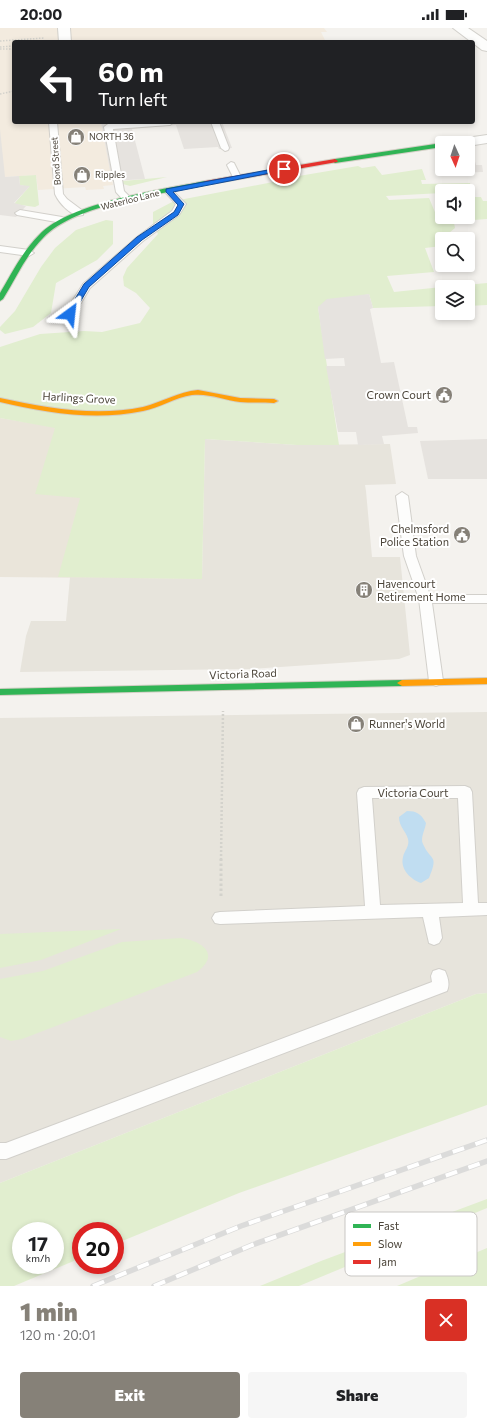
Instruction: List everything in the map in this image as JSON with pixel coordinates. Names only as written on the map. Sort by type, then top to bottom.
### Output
[{"type":"street","points":[[462,30],[482,28]]},
{"type":"street","points":[[462,30],[487,47]]},
{"type":"street","points":[[475,141],[487,139]]},
{"type":"street","name":"Waterloo Lane","points":[[0,299],[38,239],[62,220],[80,213],[128,200],[237,177],[435,146]]},
{"type":"street","name":"Harlings Grove","points":[[0,400],[17,405],[92,412],[123,412],[142,409],[174,396],[192,393],[212,393],[239,400],[274,401]]},
{"type":"street","name":"Victoria Road","points":[[0,692],[487,681]]},
{"type":"lane","name":"Bond Street","points":[[53,124],[59,194],[63,201],[80,213]]},
{"type":"lane","points":[[128,200],[120,192],[108,127],[145,124]]},
{"type":"lane","points":[[216,124],[225,148]]},
{"type":"lane","points":[[231,165],[237,177]]},
{"type":"lane","points":[[70,314],[86,286],[140,239],[176,213],[181,204],[168,191]]},
{"type":"lane","points":[[20,213],[62,220]]},
{"type":"lane","points":[[0,249],[29,253]]},
{"type":"lane","points":[[402,496],[410,556],[425,599],[436,681]]},
{"type":"lane","points":[[425,599],[487,599]]},
{"type":"lane","name":"Victoria Court","points":[[373,912],[364,793],[465,792],[471,909]]},
{"type":"lane","points":[[220,918],[487,909]]},
{"type":"lane","points":[[430,910],[434,938]]},
{"type":"lane","points":[[0,1151],[6,1151],[441,986],[439,976]]},
{"type":"path","points":[[13,40],[65,36]]},
{"type":"path","points":[[0,41],[12,40]]},
{"type":"path","points":[[0,48],[12,47]]},
{"type":"path","points":[[0,94],[12,91]]},
{"type":"path","points":[[220,918],[223,687]]},
{"type":"shaded area","points":[[0,28],[324,28],[327,32],[321,32],[325,40],[12,40],[12,124],[101,124],[113,185],[103,186],[104,189],[86,190],[85,187],[38,190],[36,175],[5,177],[0,172]]},
{"type":"shaded area","points":[[101,124],[223,124],[232,148],[219,149],[218,147],[184,149],[176,125],[132,129],[145,179],[112,181]]},
{"type":"shaded area","points":[[0,129],[5,177],[19,176],[20,185],[30,186],[14,203],[26,206],[16,217],[0,215]]},
{"type":"shaded area","points":[[475,162],[476,165],[482,165],[483,172],[475,172]]},
{"type":"shaded area","points":[[369,294],[373,308],[370,309],[381,363],[394,362],[408,427],[417,427],[418,433],[382,436],[384,444],[358,445],[356,432],[338,432],[326,366],[345,366],[344,358],[325,359],[318,307],[327,299]]},
{"type":"shaded area","points":[[0,418],[55,427],[202,579],[0,577]]},
{"type":"shaded area","points":[[205,439],[297,445],[390,444],[396,484],[365,485],[372,557],[400,557],[410,655],[399,659],[250,669],[20,672],[26,636],[31,621],[66,621],[70,577],[202,579]]},
{"type":"shaded area","points":[[487,439],[487,479],[428,479],[420,441]]},
{"type":"shaded area","points":[[487,712],[487,993],[476,994],[0,1183],[0,718]]},
{"type":"green space","points":[[358,166],[362,168],[375,166],[382,175],[422,169],[426,180],[421,180],[422,184],[470,183],[435,184],[435,193],[386,196],[389,200],[429,198],[435,212],[435,224],[454,224],[455,228],[450,232],[435,232],[435,247],[425,248],[434,272],[387,276],[394,292],[435,288],[435,306],[373,308],[369,294],[318,307],[339,445],[297,445],[205,439],[202,579],[58,577],[80,498],[35,494],[55,428],[0,418],[0,347],[40,334],[84,331],[102,332],[140,323],[150,308],[136,293],[124,286],[123,277],[127,268],[158,234],[153,225],[153,212],[174,201],[273,182],[281,179]]},
{"type":"green space","points":[[36,175],[39,205],[35,207],[14,204],[29,187],[20,185],[19,176]]},
{"type":"green space","points":[[167,177],[130,186],[123,184],[123,181]]},
{"type":"green space","points":[[475,197],[481,197],[483,201],[487,201],[487,219],[475,220]]},
{"type":"green space","points":[[106,220],[113,221],[113,244],[97,260],[56,283],[51,313],[33,327],[5,334],[0,330],[0,327],[15,311],[41,267],[55,248],[76,230]]},
{"type":"green space","points":[[487,283],[487,305],[475,306],[475,284]]},
{"type":"green space","points":[[121,929],[41,960],[0,968],[0,934]]},
{"type":"green space","points":[[181,938],[196,942],[206,949],[208,960],[197,972],[22,1039],[11,1041],[0,1037],[0,979],[43,971],[122,942]]},
{"type":"green space","points":[[487,993],[487,1105],[239,1193],[124,1240],[124,1222],[72,1222],[72,1262],[64,1265],[64,1222],[12,1222],[12,1274],[43,1274],[14,1286],[0,1286],[0,1183],[476,994]]},
{"type":"green space","points":[[487,1199],[487,1208],[477,1212],[452,1212]]},
{"type":"green space","points":[[487,1248],[487,1286],[397,1286],[421,1276],[477,1276],[477,1252]]},
{"type":"green space","points":[[345,1252],[345,1267],[299,1286],[260,1286]]},
{"type":"water","points":[[407,811],[418,814],[426,823],[422,842],[434,861],[429,878],[421,883],[413,879],[407,873],[404,869],[402,861],[408,846],[408,842],[407,836],[400,824],[399,817]]},
{"type":"railway","points":[[93,1286],[241,1226],[487,1140]]},
{"type":"railway","points":[[154,1286],[252,1245],[487,1161]]},
{"type":"traffic: fast","points":[[335,161],[435,146]]},
{"type":"traffic: fast","points":[[0,299],[19,266],[36,242],[42,235],[56,225],[74,215],[119,201],[205,183]]},
{"type":"traffic: fast","points":[[0,692],[402,683]]},
{"type":"traffic: slow","points":[[0,400],[53,410],[89,413],[125,412],[143,409],[192,393],[210,394],[240,400],[274,401]]},
{"type":"traffic: slow","points":[[402,683],[487,681]]},
{"type":"traffic: jam","points":[[205,183],[335,161]]},
{"type":"place","name":"NORTH 36","points":[[76,137]]},
{"type":"place","name":"Ripples","points":[[82,175]]},
{"type":"place","name":"Crown Court","points":[[444,395]]},
{"type":"place","name":"Chelmsford Police Station","points":[[462,535]]},
{"type":"place","name":"Havencourt Retirement Home","points":[[364,590]]},
{"type":"place","name":"Runner's World","points":[[356,724]]},
{"type":"route","points":[[70,314],[86,286],[140,239],[176,213],[181,204],[168,191],[284,169]]}]
